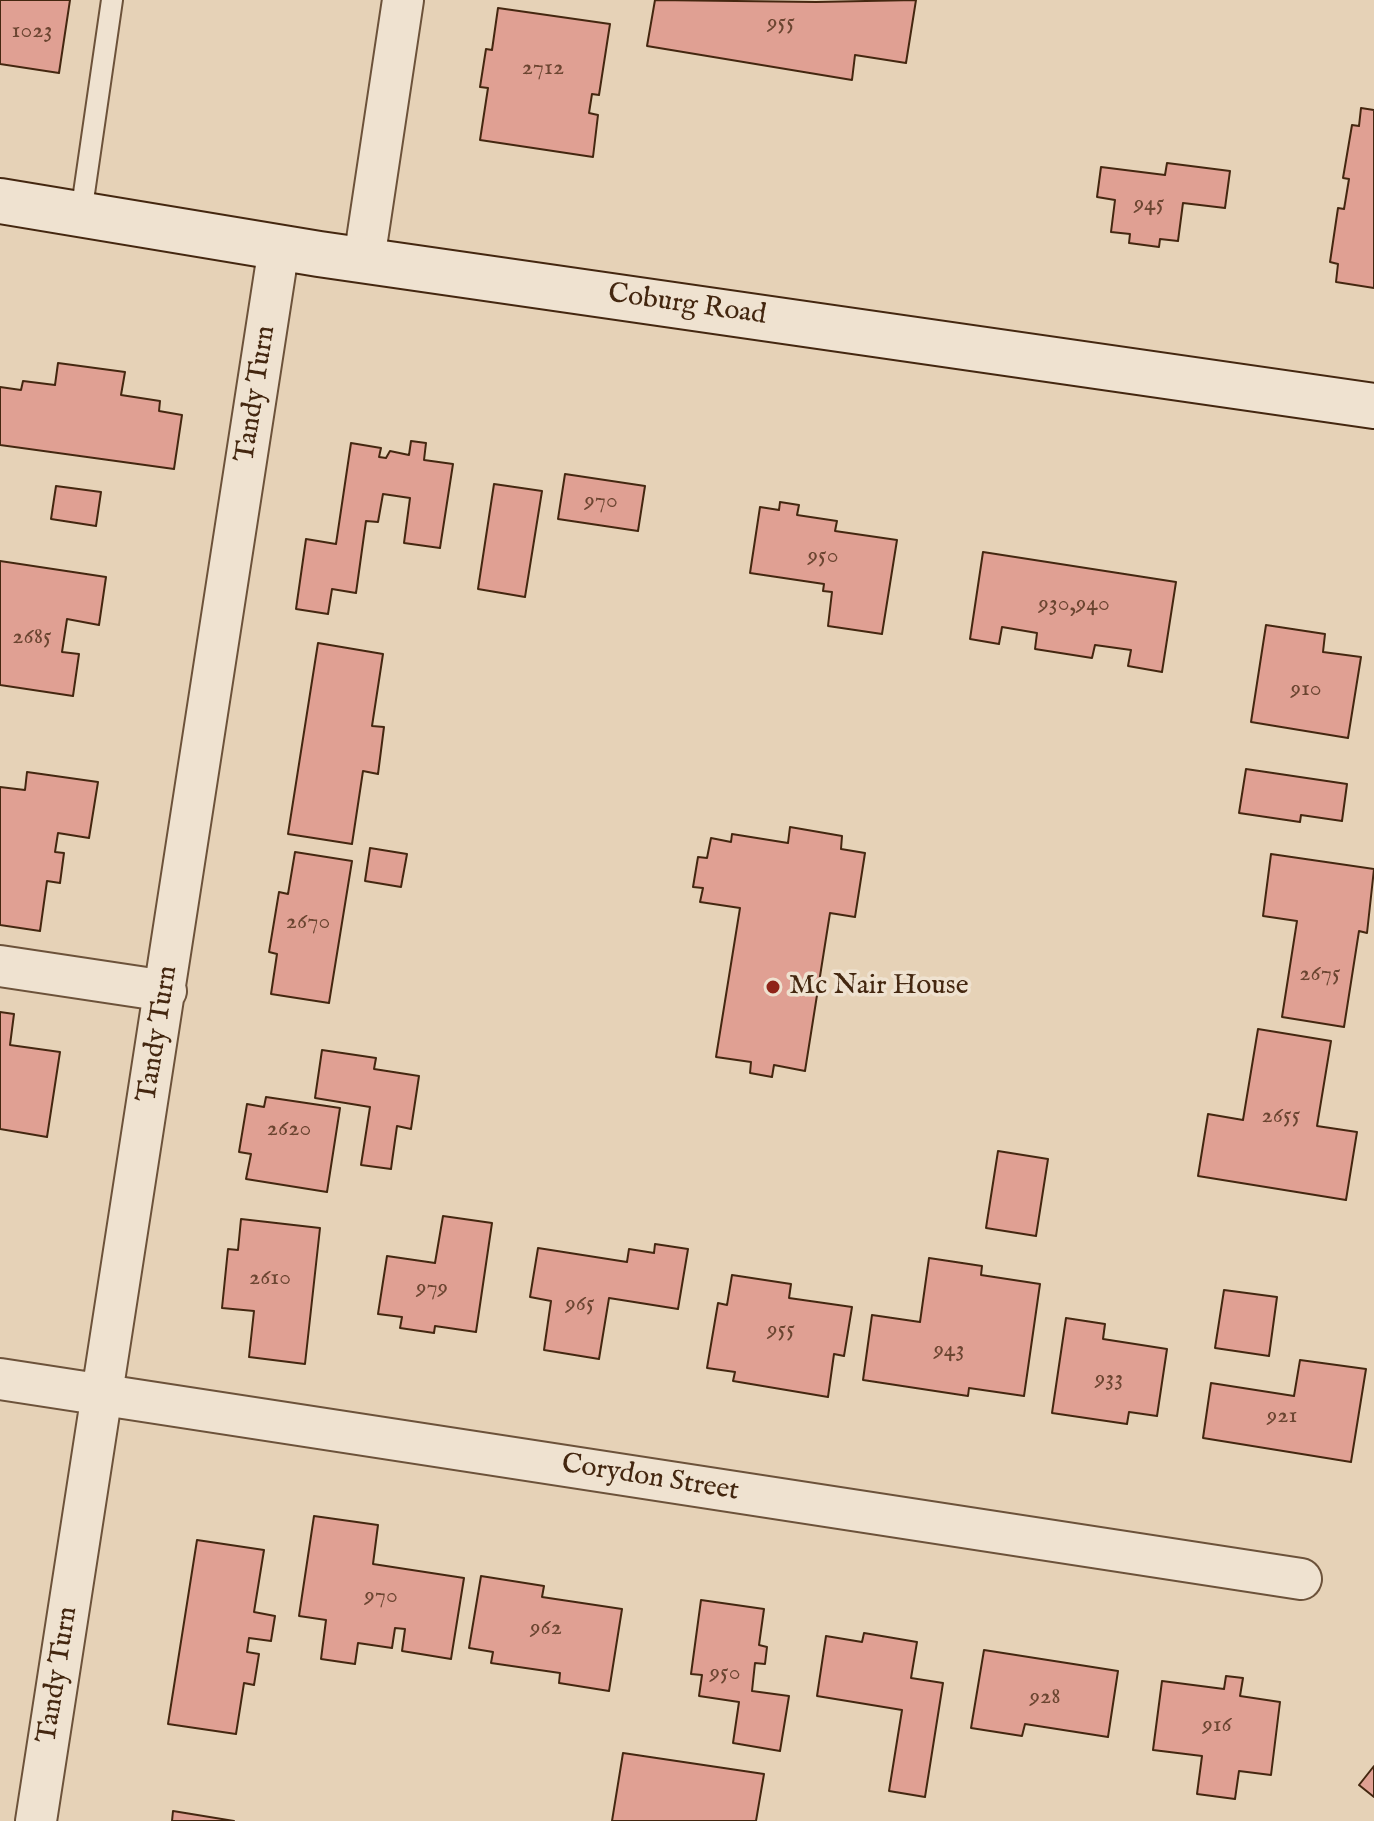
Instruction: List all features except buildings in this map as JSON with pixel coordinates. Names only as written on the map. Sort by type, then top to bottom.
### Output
[{"type":"main road","name":"Coburg Road","points":[[0,201],[364,260],[1374,406]]},
{"type":"street","points":[[364,260],[403,0]]},
{"type":"street","name":"Tandy Turn","points":[[36,1821],[279,247]]},
{"type":"street","points":[[0,966],[166,991]]},
{"type":"street","name":"Corydon Street","points":[[0,1379],[1301,1579]]},
{"type":"lane","points":[[81,214],[112,0]]},
{"type":"place","name":"Mc Nair House","points":[[773,987]]}]
